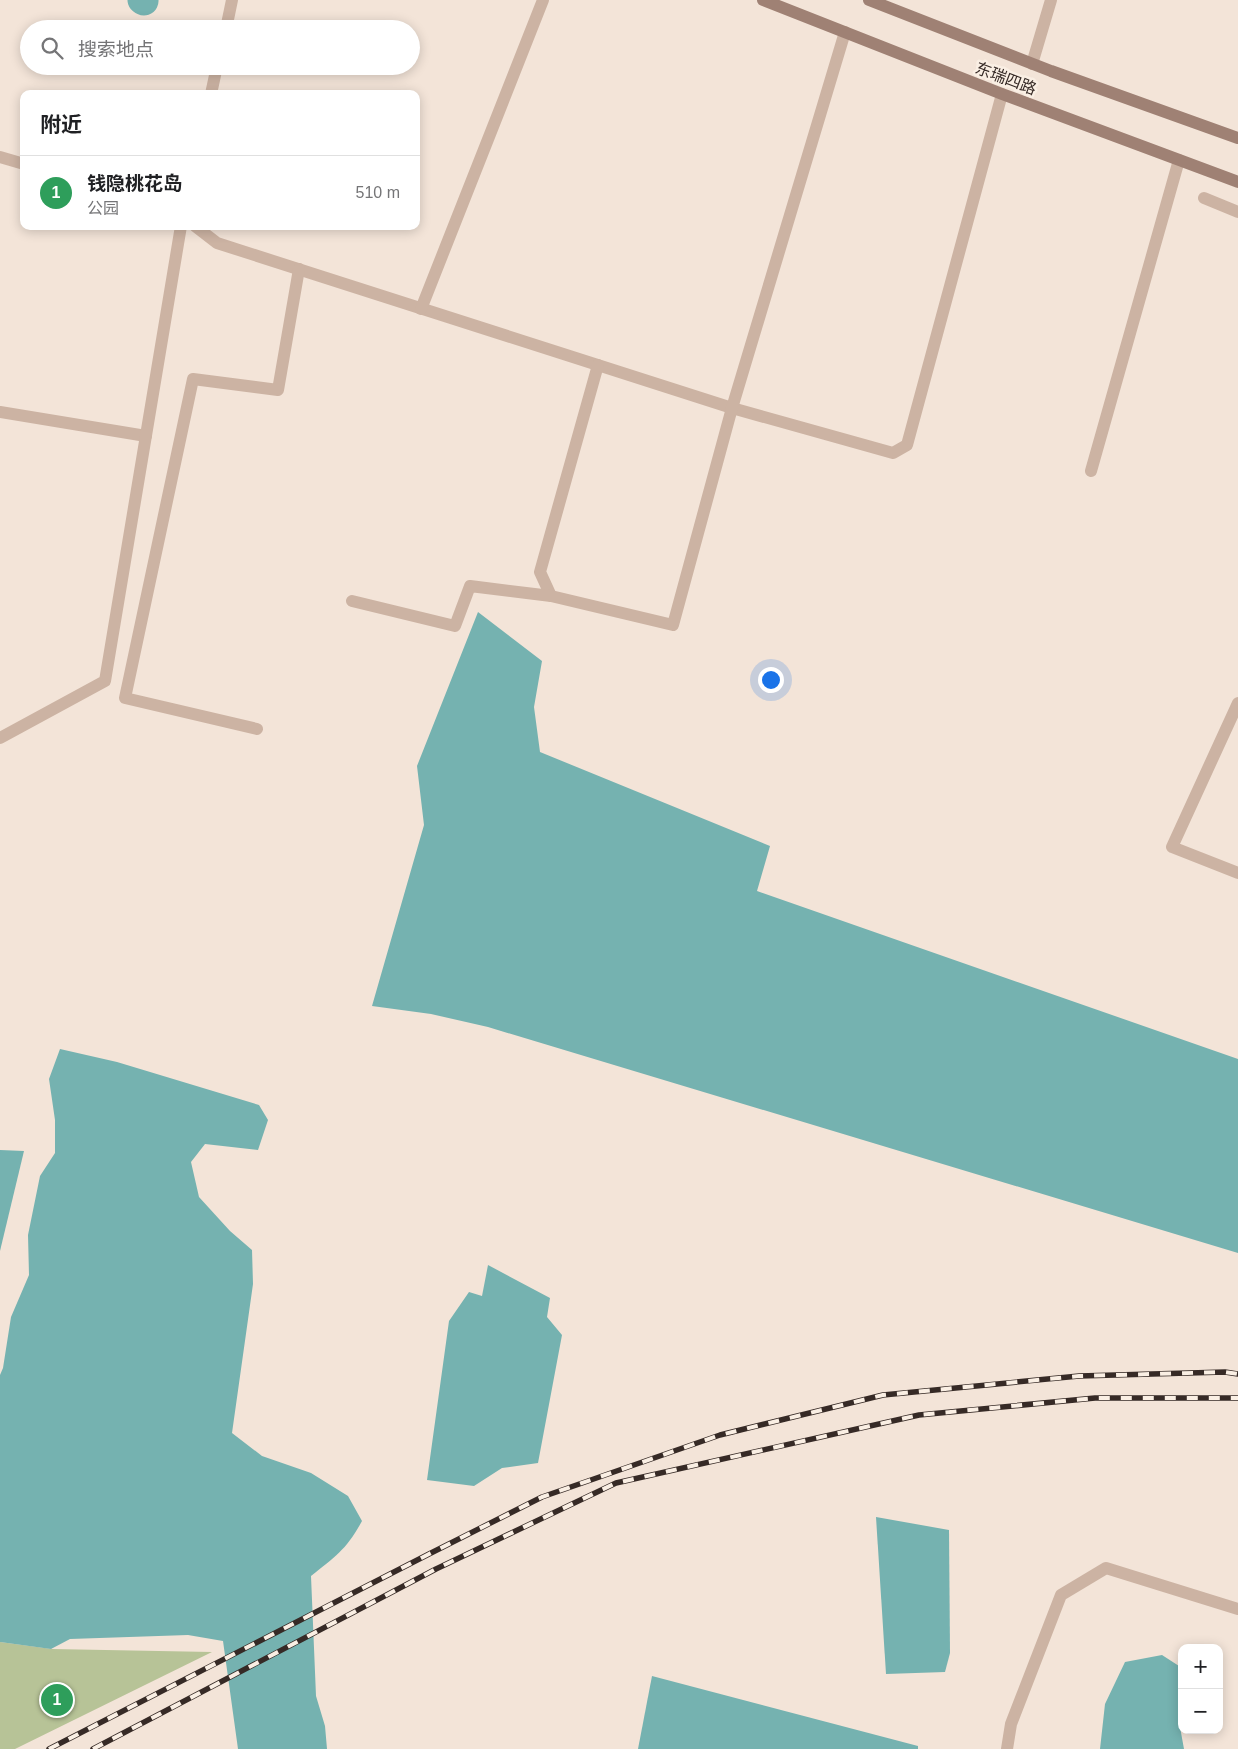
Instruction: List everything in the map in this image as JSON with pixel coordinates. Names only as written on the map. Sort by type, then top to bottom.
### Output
[{"type":"main road","name":"东瑞四路","points":[[763,0],[1002,94],[1238,182]]},
{"type":"main road","name":"东瑞四路","points":[[874,1],[1032,64],[1238,138]]},
{"type":"street","points":[[228,20],[232,0]]},
{"type":"street","points":[[421,308],[543,0]]},
{"type":"street","points":[[1032,64],[1052,0]]},
{"type":"street","points":[[352,601],[455,626],[470,586],[551,596],[673,625],[732,408],[845,32]]},
{"type":"street","points":[[212,90],[215,75]]},
{"type":"street","points":[[200,230],[217,243],[732,408],[893,453],[907,445],[1002,94]]},
{"type":"street","points":[[0,157],[20,163]]},
{"type":"street","points":[[1091,472],[1179,160]]},
{"type":"street","points":[[1204,198],[1238,212]]},
{"type":"street","points":[[0,738],[105,681],[180,230]]},
{"type":"street","points":[[257,729],[125,698],[192,379],[278,390],[298,269]]},
{"type":"street","points":[[551,596],[540,572],[598,365]]},
{"type":"street","points":[[0,412],[146,436]]},
{"type":"street","points":[[1238,703],[1172,847],[1238,873]]},
{"type":"street","points":[[1007,1749],[1011,1724],[1061,1595],[1106,1568],[1238,1610]]},
{"type":"green space","points":[[0,1642],[52,1649],[212,1652],[15,1749],[0,1749]]},
{"type":"water","points":[[478,612],[542,661],[534,707],[540,752],[770,846],[757,891],[1238,1059],[1238,1253],[488,1027],[431,1014],[372,1006],[424,825],[417,766]]},
{"type":"water","points":[[60,1049],[117,1062],[259,1105],[268,1120],[258,1150],[205,1144],[191,1162],[199,1197],[230,1231],[252,1250],[253,1284],[232,1433],[262,1456],[311,1473],[348,1496],[362,1521],[340,1552],[311,1576],[316,1696],[325,1726],[327,1749],[238,1749],[223,1641],[188,1635],[70,1639],[51,1649],[0,1642],[0,1375],[3,1368],[11,1317],[29,1275],[28,1235],[40,1176],[55,1153],[55,1120],[49,1079]]},
{"type":"water","points":[[0,1150],[24,1151],[0,1251]]},
{"type":"water","points":[[488,1265],[550,1298],[547,1317],[562,1335],[538,1463],[502,1468],[474,1486],[427,1480],[449,1321],[469,1292],[482,1296]]},
{"type":"water","points":[[876,1517],[949,1530],[950,1653],[945,1672],[886,1674]]},
{"type":"water","points":[[1162,1655],[1178,1665],[1178,1734],[1181,1734],[1184,1749],[1100,1749],[1105,1704],[1125,1662]]},
{"type":"water","points":[[652,1676],[918,1746],[918,1749],[638,1749]]},
{"type":"railway","points":[[49,1749],[542,1497],[720,1435],[883,1395],[1079,1376],[1225,1372],[1238,1374]]},
{"type":"railway","points":[[93,1749],[436,1569],[616,1483],[919,1415],[1095,1398],[1238,1398]]},
{"type":"place","name":"钱隐桃花岛","points":[[57,1700]]}]
